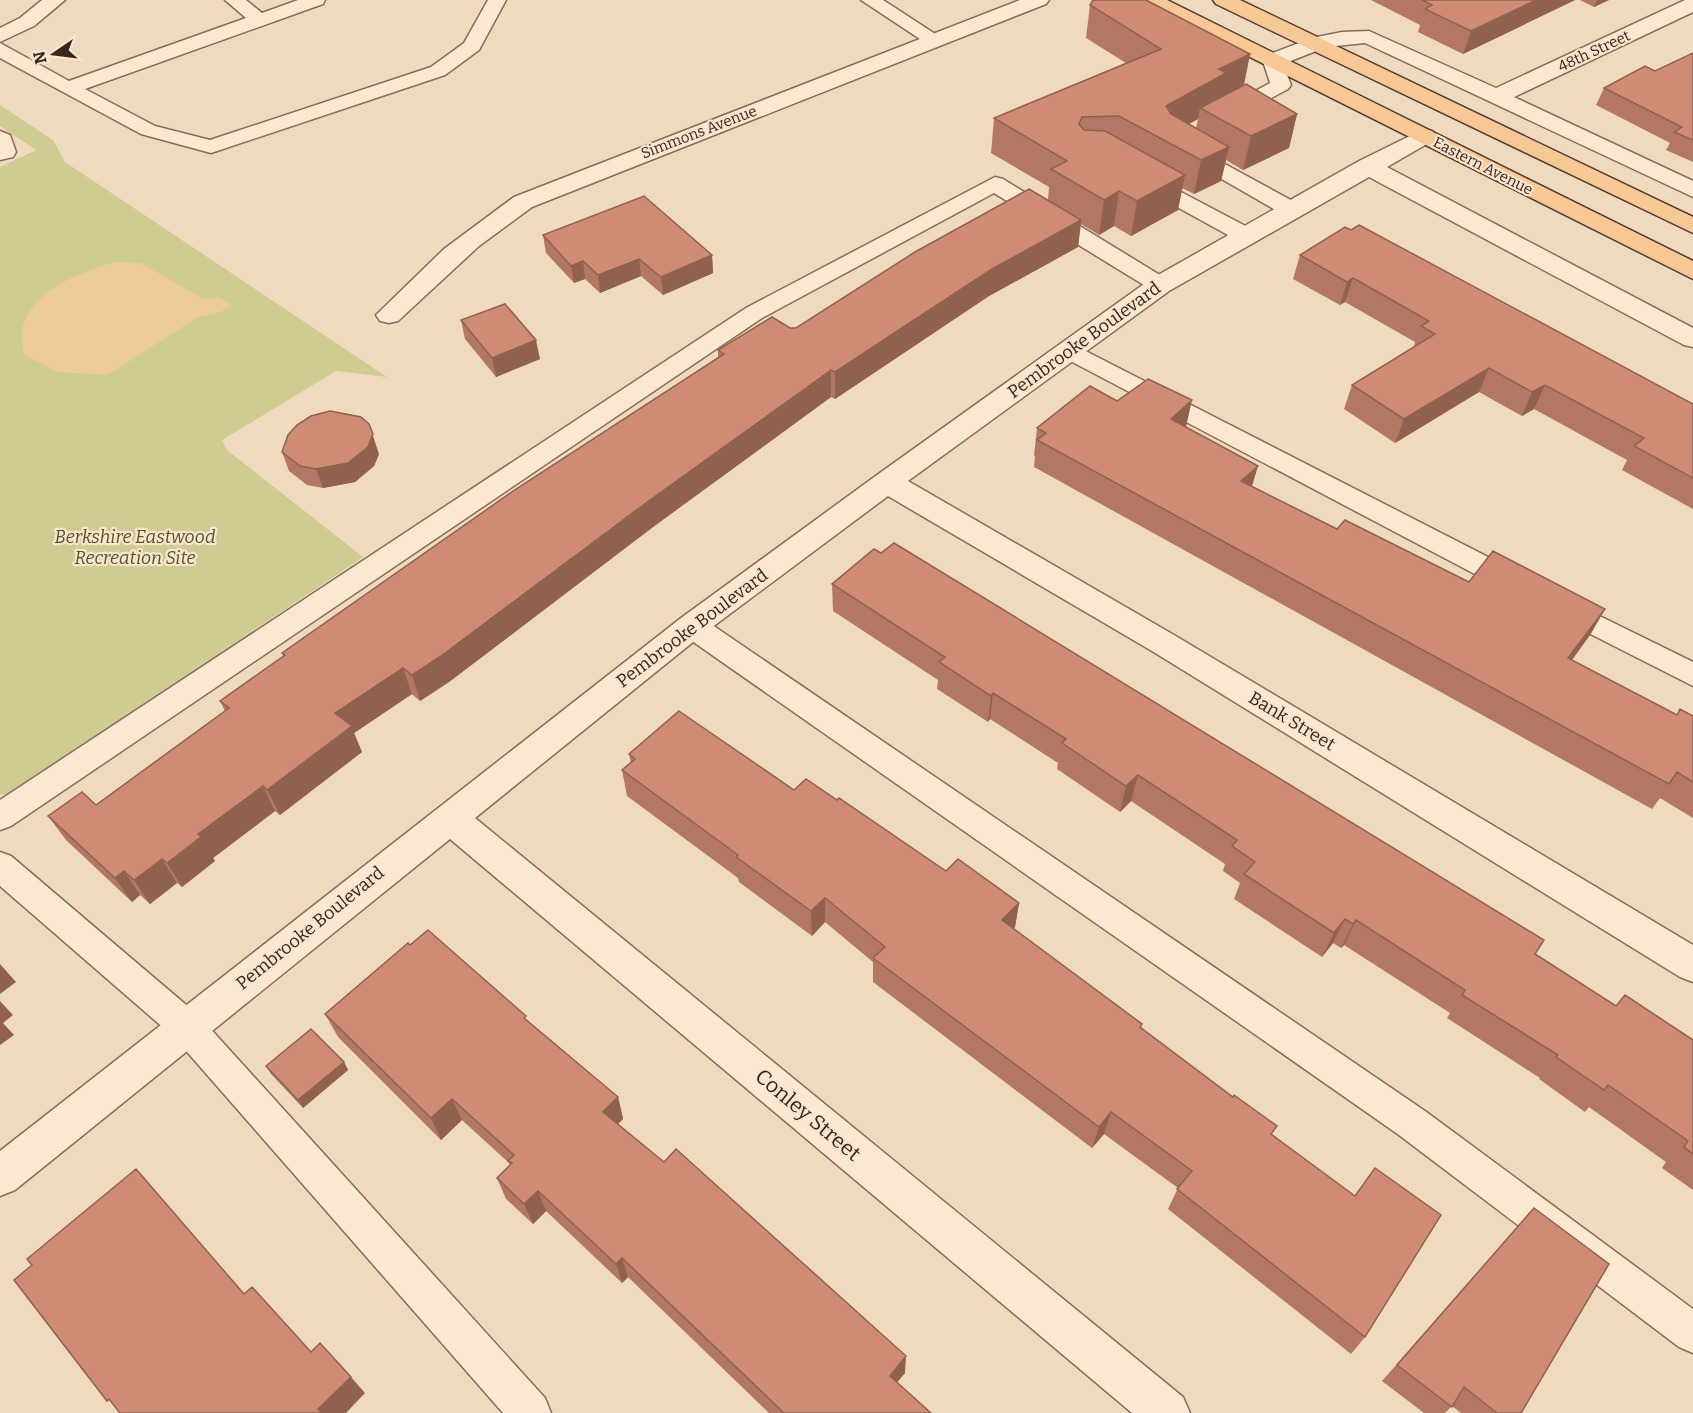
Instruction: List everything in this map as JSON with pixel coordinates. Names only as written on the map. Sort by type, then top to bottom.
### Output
[{"type":"main road","name":"Eastern Avenue","points":[[1151,0],[1693,272]]},
{"type":"main road","name":"Eastern Avenue","points":[[1223,0],[1693,226]]},
{"type":"main road","points":[[1424,136],[1463,116]]},
{"type":"street","points":[[0,36],[27,22],[55,0]]},
{"type":"street","name":"Simmons Avenue","points":[[390,315],[455,251],[501,216],[524,202],[936,41],[1024,2]]},
{"type":"street","name":"48th Street","points":[[1495,97],[1693,4]]},
{"type":"street","points":[[1273,61],[1312,42],[1337,37],[1369,37],[1693,190]]},
{"type":"street","name":"Pembrooke Boulevard","points":[[0,1176],[692,626],[887,482],[1160,285],[1367,166],[1424,136]]},
{"type":"street","points":[[1367,166],[1693,339]]},
{"type":"street","name":"Bank Street","points":[[887,482],[1163,643],[1693,965]]},
{"type":"street","name":"Conley Street","points":[[449,817],[1167,1413]]},
{"type":"lane","points":[[234,0],[260,20]]},
{"type":"lane","points":[[68,88],[316,0]]},
{"type":"lane","points":[[0,49],[148,130],[211,147],[438,71],[472,46],[497,0]]},
{"type":"lane","points":[[870,0],[936,41]]},
{"type":"lane","points":[[1212,121],[1281,85],[1273,61]]},
{"type":"lane","points":[[1193,132],[1173,142],[1292,210]]},
{"type":"lane","points":[[0,137],[3,139],[5,152],[0,154]]},
{"type":"lane","points":[[1129,171],[1245,235]]},
{"type":"lane","points":[[0,817],[754,314],[995,184],[1160,285]]},
{"type":"lane","points":[[1070,351],[1693,675]]},
{"type":"lane","points":[[692,626],[1412,1123],[1693,1333]]},
{"type":"lane","points":[[0,866],[186,1026],[530,1413]]},
{"type":"green space","name":"Berkshire Eastwood Recreation Site","points":[[0,105],[53,140],[65,162],[387,377],[336,371],[222,440],[227,450],[363,557],[6,795],[0,794],[0,167],[36,150],[0,126]]},
{"type":"sand","points":[[115,262],[141,263],[204,299],[219,297],[231,305],[221,312],[198,317],[108,375],[58,372],[23,354],[22,329],[29,312],[38,301],[49,291],[74,277]]},
{"type":"building","points":[[1093,0],[1146,0],[1250,54],[1219,69],[1226,73],[1166,106],[1171,114],[1229,147],[1201,160],[1119,116],[1082,117],[1079,124],[1084,130],[1105,131],[1185,175],[1137,201],[1119,191],[1104,200],[1051,169],[1067,161],[994,118],[1161,49],[1090,5]]},
{"type":"building","points":[[1422,0],[1536,0],[1471,31],[1425,9],[1432,5]]},
{"type":"building","points":[[1693,53],[1693,140],[1674,132],[1682,127],[1604,88],[1645,66],[1655,71]]},
{"type":"building","points":[[1246,84],[1297,114],[1251,136],[1200,108]]},
{"type":"building","points":[[1029,189],[1081,220],[992,269],[835,372],[831,370],[650,500],[441,656],[412,675],[403,668],[335,713],[352,726],[267,790],[263,786],[198,834],[201,837],[167,863],[162,859],[134,880],[124,871],[115,878],[48,816],[82,792],[96,805],[229,708],[220,701],[285,655],[282,653],[516,489],[724,354],[718,350],[772,317],[790,328],[796,328],[915,252]]},
{"type":"building","points":[[644,196],[712,255],[661,277],[639,259],[598,275],[583,261],[571,266],[543,235]]},
{"type":"building","points":[[1359,225],[1693,404],[1693,478],[1634,446],[1644,438],[1545,385],[1532,392],[1489,368],[1404,419],[1352,385],[1435,334],[1421,326],[1429,321],[1353,278],[1347,282],[1300,255],[1345,227],[1351,230]]},
{"type":"building","points":[[505,304],[536,340],[492,358],[461,320]]},
{"type":"building","points":[[1148,379],[1192,400],[1171,419],[1258,466],[1241,481],[1337,529],[1345,520],[1469,582],[1493,551],[1605,609],[1568,658],[1677,715],[1680,709],[1693,716],[1693,782],[1677,772],[1669,784],[1037,440],[1046,433],[1037,428],[1090,386],[1117,401]]},
{"type":"building","points":[[330,411],[361,417],[369,424],[373,434],[368,447],[348,463],[316,469],[300,466],[282,452],[288,435],[297,425],[311,416]]},
{"type":"building","points":[[894,543],[1544,940],[1535,954],[1616,1006],[1625,995],[1693,1040],[1693,1154],[1684,1147],[1688,1141],[1608,1085],[1604,1090],[1556,1057],[1558,1055],[1462,995],[1465,990],[1356,920],[1353,924],[1345,919],[1334,933],[1244,874],[1255,862],[1232,846],[1237,840],[1138,775],[1126,786],[1062,743],[1066,739],[993,693],[991,696],[939,662],[945,657],[832,584],[874,549],[881,553]]},
{"type":"building","points":[[679,711],[794,790],[806,779],[837,800],[839,798],[946,871],[958,859],[1019,903],[1002,920],[1142,1024],[1140,1027],[1233,1097],[1234,1095],[1277,1126],[1271,1134],[1355,1196],[1375,1168],[1441,1215],[1365,1337],[1177,1189],[1192,1171],[1111,1112],[1099,1127],[873,958],[885,947],[825,898],[811,911],[622,770],[635,759],[629,754]]},
{"type":"building","points":[[428,930],[526,1016],[524,1018],[618,1097],[603,1112],[664,1162],[676,1149],[906,1356],[890,1376],[931,1413],[784,1413],[622,1258],[616,1264],[538,1191],[524,1204],[497,1178],[512,1163],[508,1161],[514,1155],[452,1099],[431,1118],[325,1014],[408,943],[410,945]]},
{"type":"building","points":[[311,1029],[344,1062],[298,1100],[266,1066]]},
{"type":"building","points":[[136,1169],[244,1294],[252,1287],[311,1352],[320,1343],[351,1377],[318,1409],[322,1413],[120,1413],[109,1399],[107,1401],[14,1280],[32,1265],[27,1259]]},
{"type":"building","points":[[1534,1208],[1609,1264],[1521,1413],[1497,1413],[1464,1387],[1452,1407],[1397,1365]]}]
